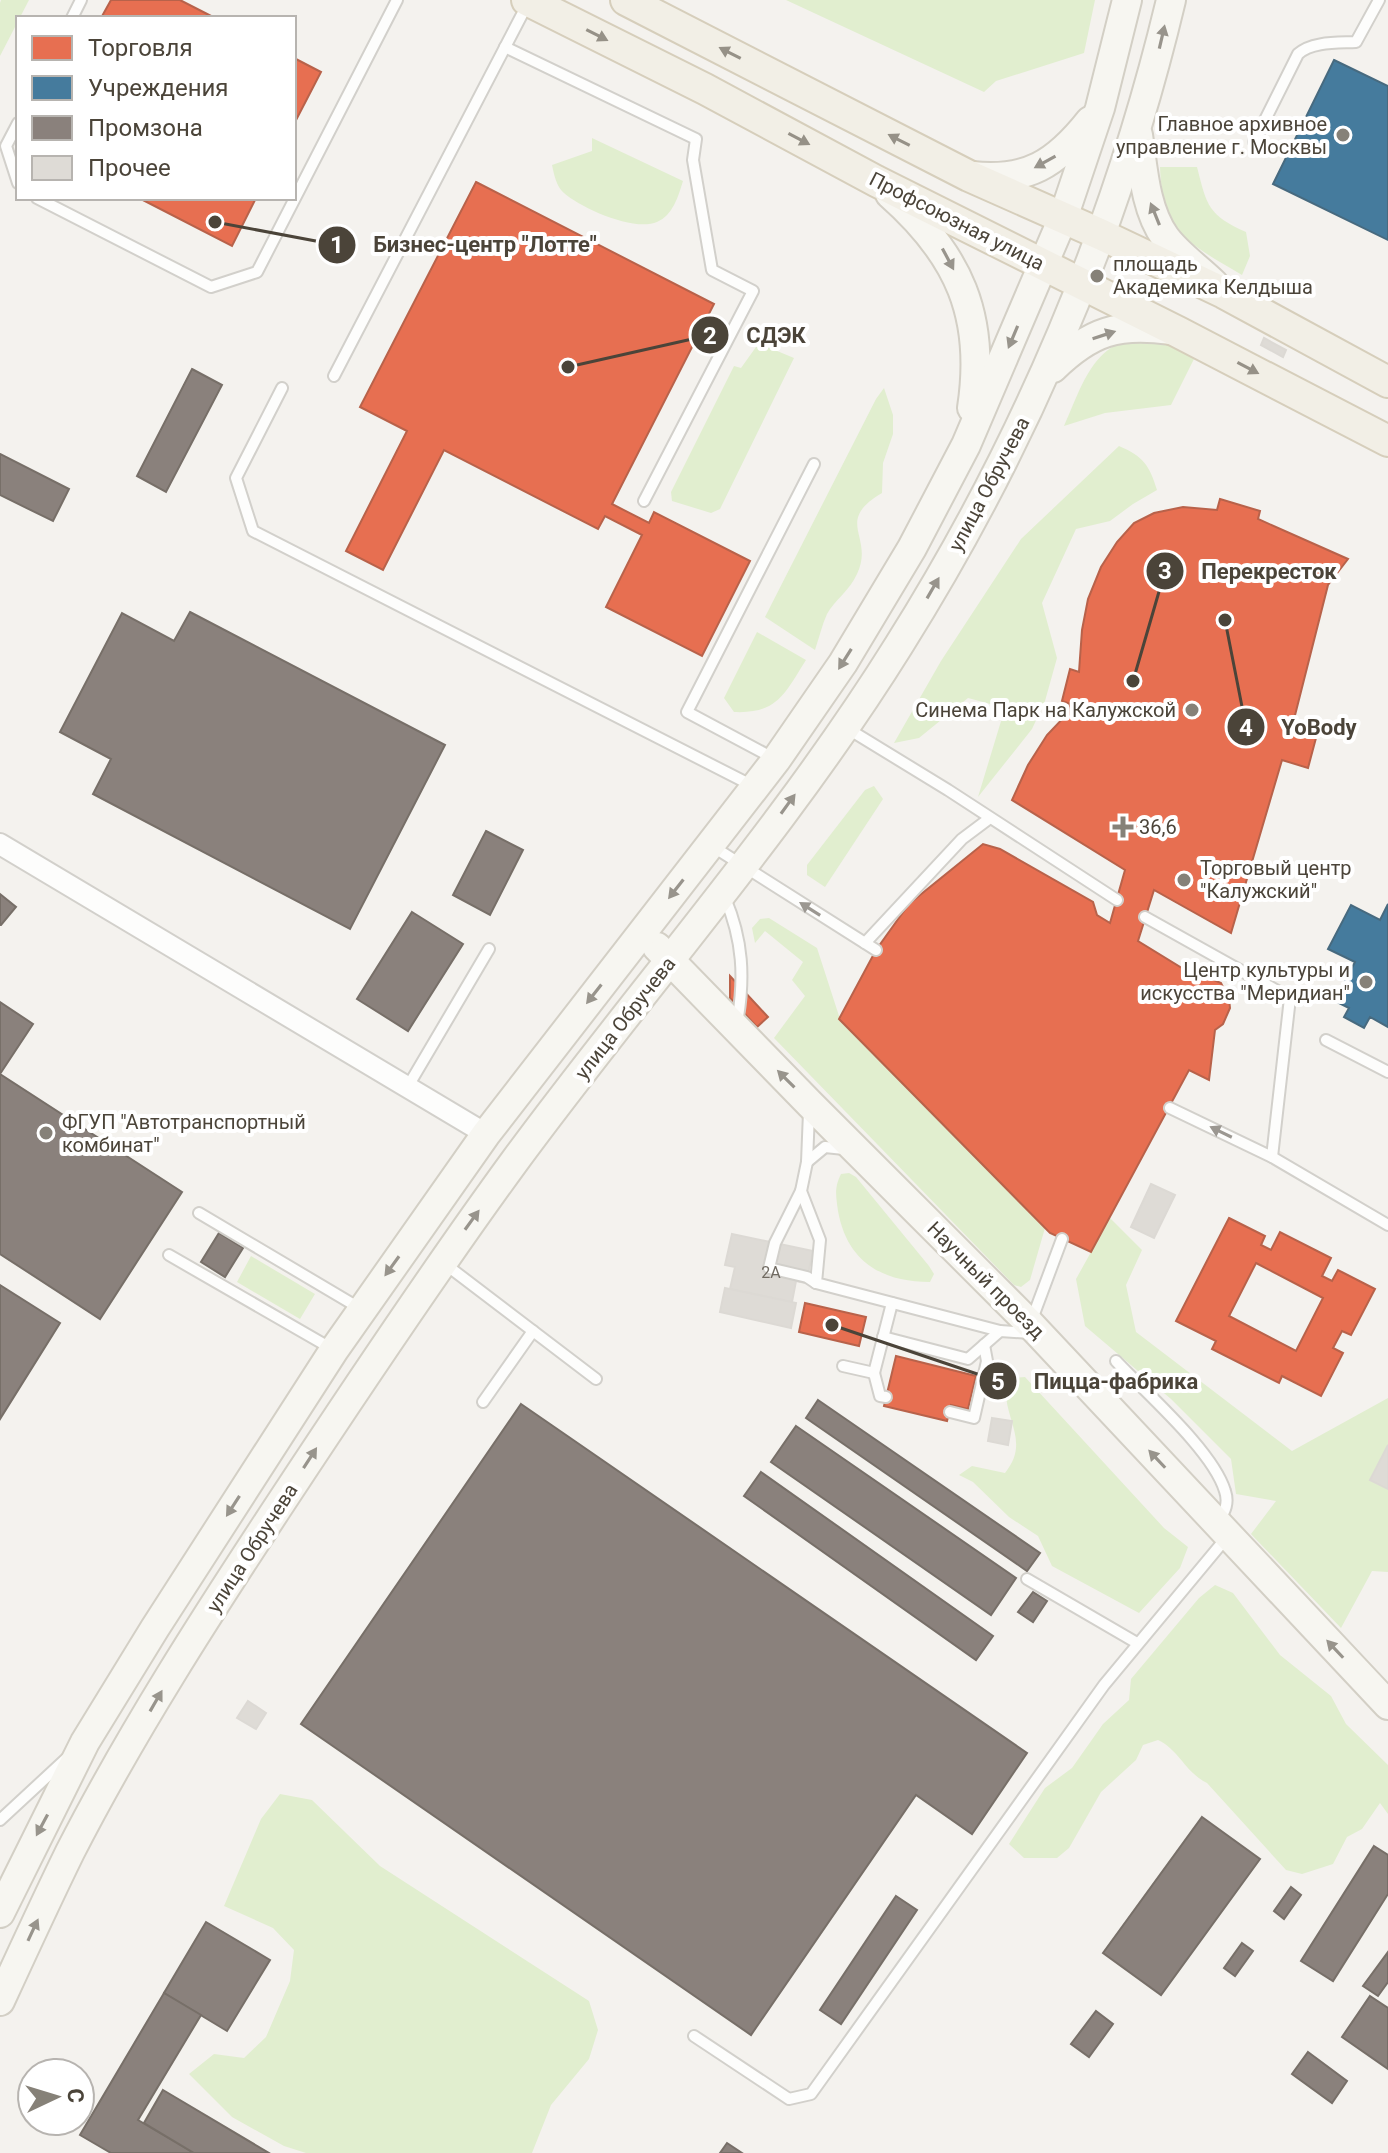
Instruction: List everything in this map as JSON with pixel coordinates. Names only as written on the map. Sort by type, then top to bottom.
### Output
[{"type":"main road","name":"Профсоюзная улица","points":[[528,0],[1388,441]]},
{"type":"main road","points":[[626,0],[662,13],[969,176],[1224,293],[1388,382]]},
{"type":"main road","name":"улица Обручева","points":[[0,1913],[85,1742],[163,1615],[361,1309],[486,1134],[776,760],[843,663],[889,586],[966,445],[1044,265],[1100,108],[1127,0]]},
{"type":"main road","name":"улица Обручева","points":[[0,2001],[72,1850],[186,1647],[442,1261],[519,1155],[723,893],[845,727],[899,646],[949,561],[1016,437],[1084,284],[1138,130],[1171,0]]},
{"type":"main road","points":[[969,176],[997,179],[1024,173],[1047,163],[1070,146],[1100,108]]},
{"type":"main road","points":[[1138,130],[1144,179],[1165,237],[1224,293]]},
{"type":"main road","points":[[876,181],[915,216],[941,246],[961,284],[971,314],[976,353],[975,388],[966,445]]},
{"type":"main road","points":[[1044,377],[1073,348],[1098,336],[1134,326],[1178,332]]},
{"type":"main road","name":"Научный проезд","points":[[642,933],[1035,1329],[1388,1705]]},
{"type":"street","points":[[0,844],[486,1134]]},
{"type":"lane","points":[[296,196],[397,0]]},
{"type":"lane","points":[[334,376],[528,0]]},
{"type":"lane","points":[[1254,142],[1298,54],[1313,46],[1356,42],[1379,0]]},
{"type":"lane","points":[[505,47],[696,139],[693,160],[712,270],[753,291],[644,501]]},
{"type":"lane","points":[[16,127],[6,146],[16,177]]},
{"type":"lane","points":[[41,200],[211,287],[257,272],[294,200]]},
{"type":"lane","points":[[282,388],[236,478],[253,531],[755,787]]},
{"type":"lane","points":[[776,760],[687,712],[814,464]]},
{"type":"lane","points":[[845,727],[1117,900]]},
{"type":"lane","points":[[865,943],[962,839],[990,818]]},
{"type":"lane","points":[[710,845],[876,950]]},
{"type":"lane","points":[[723,893],[738,935],[743,990],[736,1029]]},
{"type":"lane","points":[[1145,917],[1290,998],[1272,1157]]},
{"type":"lane","points":[[407,1088],[489,949]]},
{"type":"lane","points":[[1326,1040],[1388,1072]]},
{"type":"lane","points":[[810,1104],[807,1162],[801,1191],[775,1243],[769,1268],[1000,1331],[1035,1329],[1036,1315],[1062,1239]]},
{"type":"lane","points":[[1170,1108],[1272,1157],[1388,1225]]},
{"type":"lane","points":[[807,1162],[825,1147],[839,1147],[861,1155]]},
{"type":"lane","points":[[801,1191],[820,1240],[816,1283]]},
{"type":"lane","points":[[199,1213],[361,1309]]},
{"type":"lane","points":[[169,1255],[334,1350]]},
{"type":"lane","points":[[442,1261],[596,1379]]},
{"type":"lane","points":[[886,1397],[880,1396],[874,1373],[892,1303]]},
{"type":"lane","points":[[483,1402],[533,1331]]},
{"type":"lane","points":[[883,1337],[968,1359],[1000,1331]]},
{"type":"lane","points":[[950,1412],[974,1418],[987,1361],[984,1345]]},
{"type":"lane","points":[[694,2036],[789,2099],[811,2094],[1223,1529],[1226,1493],[1200,1450],[1116,1361]]},
{"type":"lane","points":[[843,1366],[874,1373]]},
{"type":"lane","points":[[1027,1579],[1137,1643]]},
{"type":"lane","points":[[0,1820],[85,1742]]},
{"type":"green space","points":[[1,0],[29,0],[21,16],[16,16],[16,25],[0,56]]},
{"type":"green space","points":[[786,0],[1095,0],[1084,53],[996,81],[984,92]]},
{"type":"green space","points":[[592,138],[683,181],[674,205],[663,219],[647,224],[622,221],[582,205],[564,193],[557,183],[552,165],[592,151]]},
{"type":"green space","points":[[1160,167],[1197,167],[1211,208],[1224,220],[1246,232],[1250,256],[1242,275],[1182,234],[1166,207]]},
{"type":"green space","points":[[1144,337],[1160,338],[1195,357],[1171,405],[1105,413],[1064,426],[1082,385],[1100,357],[1116,345]]},
{"type":"green space","points":[[756,347],[770,348],[794,358],[720,509],[711,513],[672,501],[671,492],[734,366],[741,368]]},
{"type":"green space","points":[[884,388],[893,415],[893,434],[883,463],[882,493],[860,513],[857,521],[862,549],[857,574],[827,614],[815,650],[765,617]]},
{"type":"green space","points":[[1119,446],[1144,463],[1157,490],[1110,521],[1076,529],[1042,603],[1057,658],[1045,701],[1032,729],[978,797],[1005,708],[968,698],[919,738],[894,743],[941,661],[1021,539]]},
{"type":"green space","points":[[757,632],[806,660],[786,691],[771,705],[749,712],[734,712],[724,698]]},
{"type":"green space","points":[[874,786],[883,799],[825,887],[807,875],[807,865],[865,790]]},
{"type":"green space","points":[[769,918],[817,948],[840,1019],[1045,1228],[1030,1280],[1021,1287],[1014,1285],[774,1038],[805,996],[792,980],[803,962],[765,931],[755,943],[752,928],[760,919]]},
{"type":"green space","points":[[849,1173],[856,1177],[929,1266],[934,1274],[930,1282],[882,1273],[858,1255],[849,1243],[838,1211],[836,1188],[841,1174]]},
{"type":"green space","points":[[1110,1218],[1142,1250],[1126,1285],[1136,1332],[1292,1451],[1388,1398],[1388,1572],[1372,1571],[1341,1628],[1251,1534],[1276,1501],[1236,1494],[1231,1459],[1171,1399],[1085,1326],[1076,1279]]},
{"type":"green space","points":[[251,1256],[315,1294],[300,1319],[237,1282]]},
{"type":"green space","points":[[1025,1377],[1164,1528],[1188,1547],[1180,1568],[1139,1613],[1052,1566],[1038,1536],[1009,1517],[973,1482],[959,1475],[972,1466],[1005,1473],[1016,1451],[1006,1385],[1013,1378]]},
{"type":"green space","points":[[1215,1585],[1233,1593],[1280,1655],[1331,1696],[1346,1724],[1388,1765],[1388,1814],[1380,1803],[1362,1829],[1347,1837],[1333,1864],[1302,1874],[1286,1870],[1207,1783],[1158,1740],[1143,1745],[1136,1760],[1101,1792],[1069,1848],[1057,1858],[1024,1858],[1009,1844],[1045,1788],[1072,1768],[1103,1724],[1129,1700],[1131,1679],[1199,1598]]},
{"type":"green space","points":[[280,1794],[312,1800],[380,1866],[589,2001],[598,2030],[589,2059],[551,2105],[532,2153],[306,2153],[284,2146],[232,2117],[189,2074],[214,2054],[244,2058],[266,2037],[290,1981],[294,1950],[273,1928],[224,1906],[261,1819]]},
{"type":"building: Торговля","points":[[111,0],[180,0],[211,16],[102,16]]},
{"type":"building: Торговля","points":[[296,59],[321,72],[296,120]]},
{"type":"building: Торговля","points":[[476,182],[714,304],[612,504],[649,523],[654,512],[750,561],[702,656],[606,607],[642,535],[605,516],[598,529],[444,450],[383,570],[346,551],[407,431],[360,407]]},
{"type":"building: Торговля","points":[[143,200],[255,200],[232,246]]},
{"type":"building: Торговля","name":"Торговый центр \"Калужский\"","points":[[1220,499],[1260,511],[1258,519],[1348,559],[1328,585],[1291,731],[1316,738],[1308,768],[1282,760],[1231,933],[1154,890],[1138,941],[1195,976],[1205,976],[1221,983],[1230,1008],[1223,1024],[1215,1030],[1209,1080],[1189,1070],[1091,1252],[1050,1233],[839,1019],[876,950],[909,904],[983,844],[1000,849],[1093,902],[1097,915],[1110,923],[1125,870],[1012,800],[1028,765],[1047,735],[1069,712],[1070,704],[1062,701],[1070,669],[1079,672],[1088,599],[1101,567],[1117,542],[1134,523],[1154,513],[1183,507],[1217,510]]},
{"type":"building: Торговля","points":[[730,976],[768,1017],[757,1027],[730,998]]},
{"type":"building: Торговля","points":[[1229,1218],[1265,1236],[1261,1245],[1271,1250],[1280,1232],[1331,1258],[1322,1276],[1332,1281],[1338,1270],[1375,1289],[1351,1335],[1342,1331],[1333,1348],[1343,1353],[1321,1396],[1282,1376],[1279,1383],[1212,1349],[1216,1341],[1176,1321]],"holes":[[[1256,1263],[1323,1298],[1296,1351],[1229,1316]]]},
{"type":"building: Торговля","points":[[805,1303],[866,1317],[859,1346],[799,1332]]},
{"type":"building: Торговля","points":[[896,1356],[976,1376],[968,1409],[951,1405],[947,1421],[884,1406]]},
{"type":"building: Учреждения","name":"Главное архивное управление г. Москвы","points":[[1334,60],[1388,86],[1388,240],[1273,184]]},
{"type":"building: Учреждения","name":"Центр культуры и искусства \"Меридиан\"","points":[[1388,904],[1388,1027],[1370,1017],[1364,1028],[1344,1017],[1349,1008],[1335,1001],[1355,962],[1328,949],[1351,905],[1380,920]]},
{"type":"building: Промзона","points":[[192,369],[222,385],[166,492],[137,476]]},
{"type":"building: Промзона","points":[[0,454],[69,489],[53,521],[0,495]]},
{"type":"building: Промзона","points":[[190,612],[445,745],[350,929],[93,794],[111,759],[60,732],[122,613],[174,641]]},
{"type":"building: Промзона","points":[[486,831],[523,850],[490,915],[453,895]]},
{"type":"building: Промзона","points":[[0,894],[16,907],[1,925],[0,925]]},
{"type":"building: Промзона","points":[[412,912],[463,944],[408,1031],[357,999]]},
{"type":"building: Промзона","points":[[0,1002],[33,1024],[0,1074]]},
{"type":"building: Промзона","name":"ФГУП \"Автотранспортный комбинат\"","points":[[0,1074],[182,1192],[100,1319],[0,1254]]},
{"type":"building: Промзона","points":[[219,1233],[243,1248],[225,1277],[201,1262]]},
{"type":"building: Промзона","points":[[0,1285],[60,1323],[0,1419]]},
{"type":"building: Промзона","points":[[818,1400],[1040,1553],[1027,1571],[806,1418]]},
{"type":"building: Промзона","points":[[521,1404],[1027,1753],[972,1834],[916,1795],[751,2035],[301,1724]]},
{"type":"building: Промзона","points":[[796,1426],[1016,1578],[991,1615],[771,1462]]},
{"type":"building: Промзона","points":[[761,1472],[993,1636],[976,1660],[744,1496]]},
{"type":"building: Промзона","points":[[1033,1592],[1047,1601],[1033,1622],[1018,1612]]},
{"type":"building: Промзона","points":[[1202,1817],[1260,1859],[1161,1995],[1103,1953]]},
{"type":"building: Промзона","points":[[1374,1846],[1388,1855],[1388,1894],[1333,1981],[1301,1961]]},
{"type":"building: Промзона","points":[[1291,1887],[1301,1895],[1284,1919],[1274,1911]]},
{"type":"building: Промзона","points":[[896,1896],[917,1910],[841,2024],[820,2010]]},
{"type":"building: Промзона","points":[[206,1922],[270,1960],[227,2031],[164,1993]]},
{"type":"building: Промзона","points":[[1242,1943],[1253,1951],[1235,1976],[1224,1968]]},
{"type":"building: Промзона","points":[[1388,1952],[1388,1982],[1378,1996],[1363,1986]]},
{"type":"building: Промзона","points":[[164,1993],[201,2015],[138,2120],[194,2153],[111,2153],[83,2137],[96,2137],[96,2108]]},
{"type":"building: Промзона","points":[[1370,1996],[1388,2008],[1388,2069],[1342,2037]]},
{"type":"building: Промзона","points":[[1096,2011],[1113,2024],[1089,2057],[1071,2044]]},
{"type":"building: Промзона","points":[[1308,2052],[1347,2081],[1332,2103],[1292,2074]]},
{"type":"building: Промзона","points":[[163,2090],[269,2153],[194,2153],[144,2123]]},
{"type":"building: Промзона","points":[[727,2143],[742,2153],[720,2153]]},
{"type":"building: Прочее","points":[[1264,338],[1286,350],[1283,357],[1261,345]]},
{"type":"building: Прочее","points":[[1151,1184],[1175,1195],[1154,1238],[1131,1227]]},
{"type":"building: Прочее","points":[[732,1234],[813,1251],[806,1283],[796,1281],[792,1302],[730,1289],[735,1267],[725,1265]]},
{"type":"building: Прочее","points":[[725,1288],[796,1303],[791,1328],[720,1312]]},
{"type":"building: Прочее","points":[[992,1418],[1012,1421],[1008,1445],[988,1441]]},
{"type":"building: Прочее","points":[[1388,1445],[1388,1489],[1370,1480]]},
{"type":"building: Прочее","points":[[248,1701],[266,1713],[256,1729],[237,1718]]},
{"type":"place","name":"Главное архивное управление г. Москвы","points":[[1343,135]]},
{"type":"place","name":"Бизнес-центр \"Лотте\"","points":[[215,222]]},
{"type":"place","name":"площадь Академика Келдыша","points":[[1097,276]]},
{"type":"place","name":"СДЭК","points":[[568,367]]},
{"type":"place","name":"YoBody","points":[[1225,620]]},
{"type":"place","name":"Перекресток","points":[[1133,681]]},
{"type":"place","name":"Синема Парк на Калужской","points":[[1192,710]]},
{"type":"place","name":"36,6","points":[[1123,827]]},
{"type":"place","name":"Торговый центр \"Калужский\"","points":[[1184,880]]},
{"type":"place","name":"Центр культуры и искусства \"Меридиан\"","points":[[1366,982]]},
{"type":"place","name":"ФГУП \"Автотранспортный комбинат\"","points":[[46,1133]]},
{"type":"place","name":"Пицца-фабрика","points":[[832,1325]]}]
